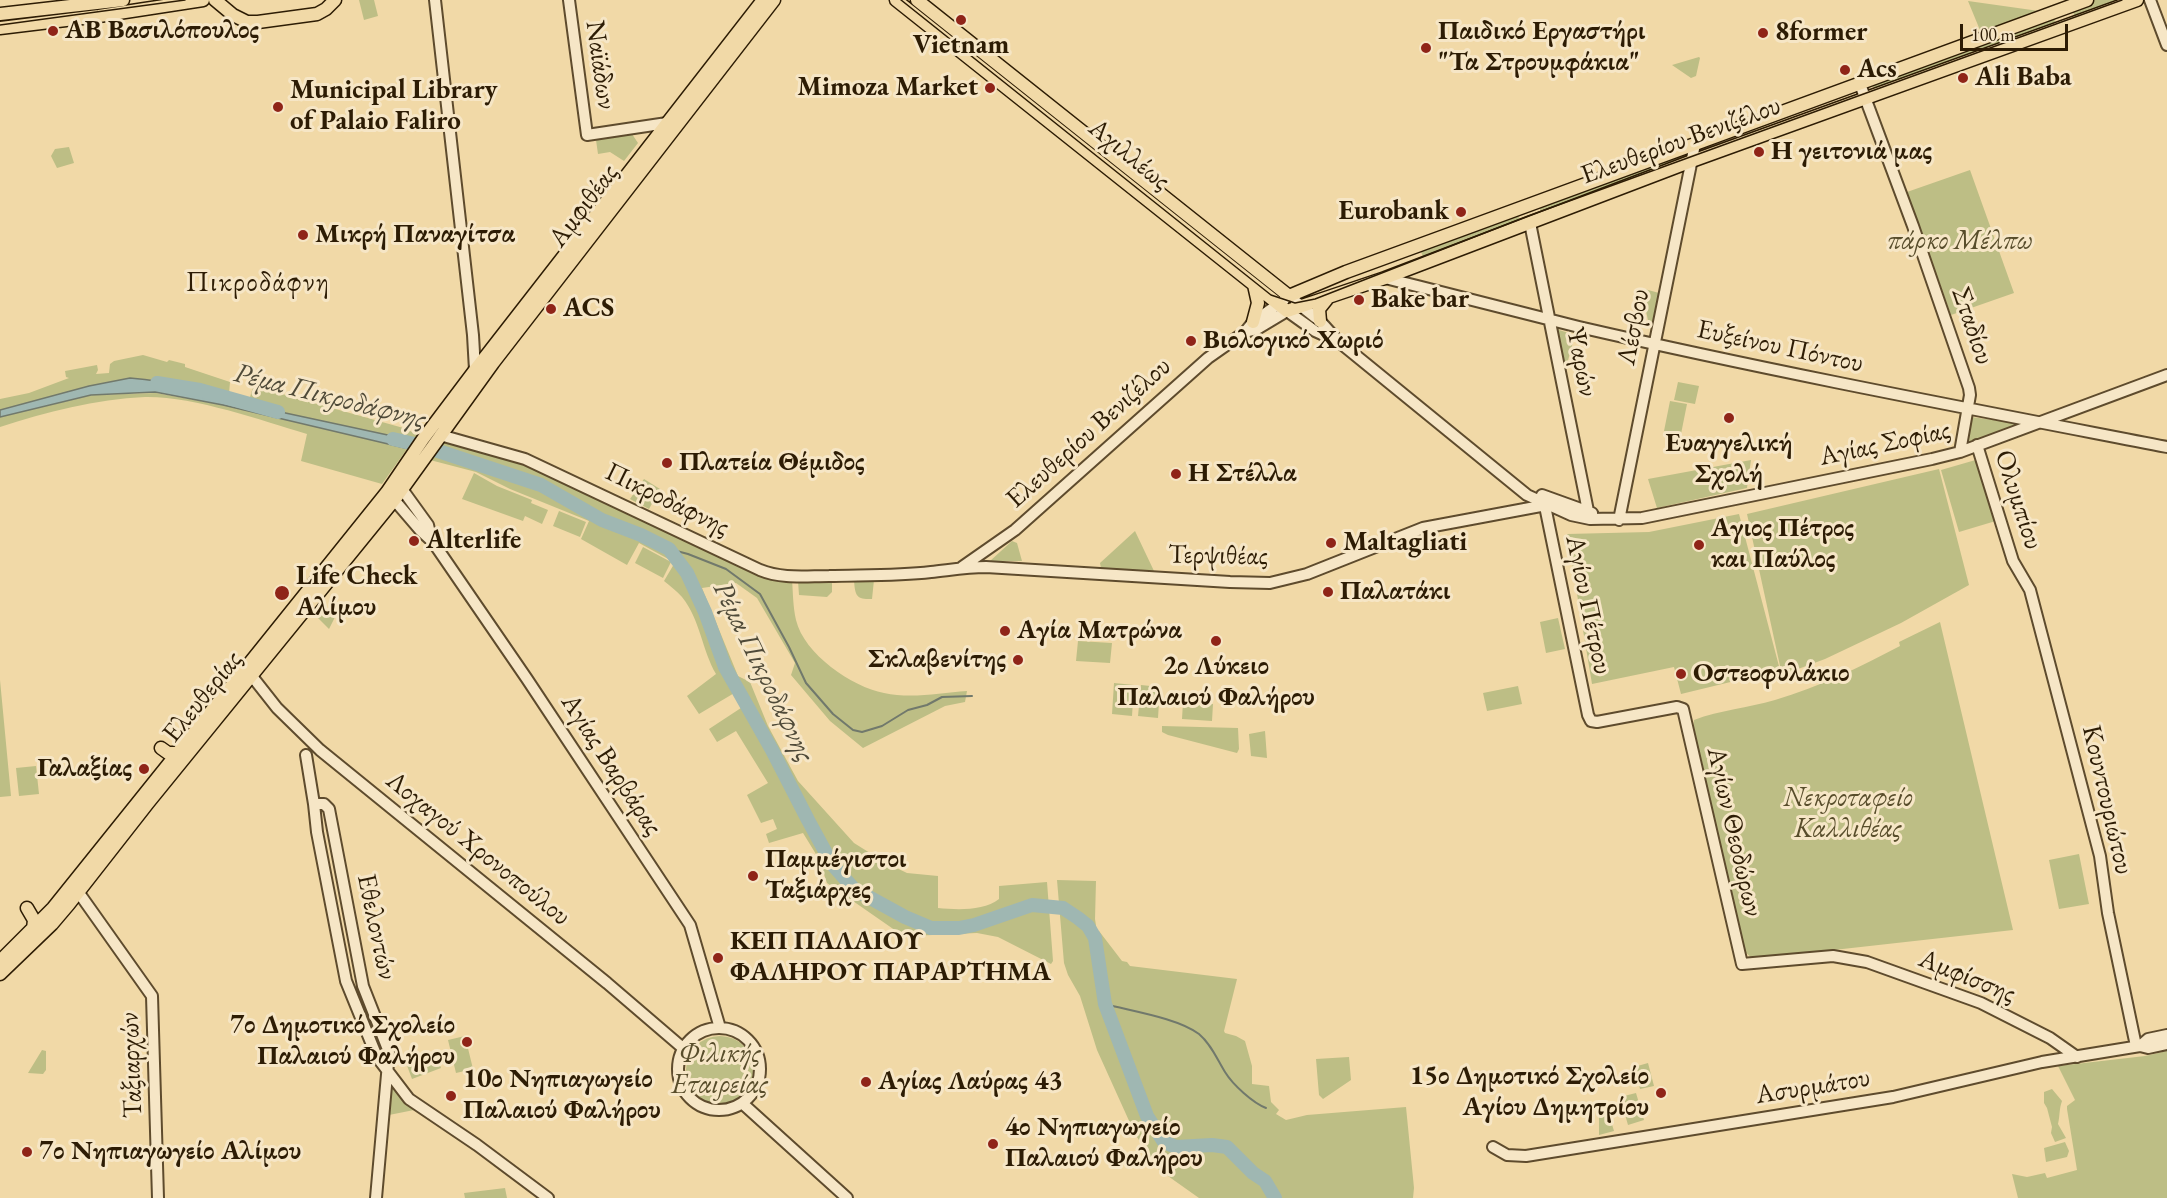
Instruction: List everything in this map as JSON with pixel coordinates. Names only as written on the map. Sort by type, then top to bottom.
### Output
[{"type":"main road","points":[[0,14],[123,0]]},
{"type":"main road","points":[[0,28],[203,0]]},
{"type":"main road","points":[[222,2],[233,15],[242,20],[258,22],[317,14],[335,0]]},
{"type":"main road","name":"Αμφιθέας","points":[[432,439],[489,360],[670,126],[763,0]]},
{"type":"main road","name":"Αμφιθέας","points":[[670,126],[774,0]]},
{"type":"main road","name":"Αχιλλέως","points":[[896,0],[1282,307]]},
{"type":"main road","name":"Αχιλλέως","points":[[917,0],[1289,296]]},
{"type":"main road","name":"Ελευθερίου Βενιζέλου","points":[[1289,296],[1346,272],[2087,0]]},
{"type":"main road","name":"Ελευθερίου Βενιζέλου","points":[[1282,307],[1302,306],[1327,299],[1692,161],[2137,0]]},
{"type":"main road","points":[[1249,327],[1258,303],[1254,285]]},
{"type":"main road","points":[[1320,321],[1319,309],[1327,299]]},
{"type":"main road","name":"Αμφιθέας","points":[[432,439],[475,370],[489,360]]},
{"type":"main road","name":"Ελευθερίας","points":[[0,961],[75,888],[251,675],[432,439]]},
{"type":"main road","name":"Ελευθερίας","points":[[0,974],[52,924],[75,888],[176,753],[394,491]]},
{"type":"main road","points":[[161,748],[168,753],[176,753]]},
{"type":"main road","points":[[27,908],[34,920],[33,929]]},
{"type":"street","points":[[435,0],[475,370]]},
{"type":"street","name":"Ναϊάδων","points":[[569,0],[587,135],[670,126]]},
{"type":"street","points":[[2150,0],[2167,45]]},
{"type":"street","name":"Σταδίου","points":[[1860,84],[1969,388],[1960,452]]},
{"type":"street","name":"Λέσβου","points":[[1619,520],[1695,144]]},
{"type":"street","name":"Ψαρών","points":[[1530,223],[1588,511]]},
{"type":"street","name":"Ευξείνου Πόντου","points":[[1385,278],[1653,343],[1967,412],[2041,422],[2167,447]]},
{"type":"street","name":"Αχιλλέως","points":[[1289,296],[1320,321],[1338,341],[1527,495],[1547,502]]},
{"type":"street","name":"Ελευθερίου Βενιζέλου","points":[[962,567],[1015,530],[1208,358],[1249,327],[1282,307],[1289,296]]},
{"type":"street","name":"Αχιλλέως","points":[[1282,307],[1315,331],[1338,341]]},
{"type":"street","points":[[473,335],[477,348],[489,360]]},
{"type":"street","name":"Αγίας Σοφίας","points":[[1547,502],[1571,515],[1590,519],[1619,520],[1652,516],[1960,452],[2167,375]]},
{"type":"street","points":[[2070,411],[2069,420],[2075,429]]},
{"type":"street","name":"Πικροδάφνης","points":[[432,439],[525,459],[771,574],[790,576],[879,574]]},
{"type":"street","name":"Ολυμπίου","points":[[1977,445],[2017,568]]},
{"type":"street","name":"Αγίας Βαρβάρας","points":[[394,491],[420,530],[433,542],[527,679],[690,925],[720,1028]]},
{"type":"street","name":"Αγίας Σοφίας","points":[[1547,502],[1588,511],[1604,518]]},
{"type":"street","name":"Τερψιθέας","points":[[879,574],[930,572],[962,567],[1270,583],[1307,574],[1423,528],[1547,502]]},
{"type":"street","name":"Αγίου Πέτρου","points":[[1547,502],[1550,532],[1591,721],[1677,707],[1683,710]]},
{"type":"street","points":[[1550,532],[1559,520],[1571,515]]},
{"type":"street","name":"Κουντουριώτου","points":[[2017,568],[2030,590],[2100,856],[2108,913],[2138,1046]]},
{"type":"street","name":"Λοχαγού Χρονοπούλου","points":[[251,675],[277,708],[320,750],[607,983],[684,1049]]},
{"type":"street","name":"Αγίων Θεοδώρων","points":[[1683,710],[1742,964]]},
{"type":"street","name":"Εθελοντών","points":[[306,755],[316,832],[346,981],[377,1058],[409,1098],[548,1198]]},
{"type":"street","name":"Εθελοντών","points":[[314,804],[324,804],[329,809],[363,986],[388,1052],[376,1198]]},
{"type":"street","name":"Ταξιαρχών","points":[[75,888],[152,996],[158,1198]]},
{"type":"street","name":"Αμφίσσης","points":[[1742,964],[1833,956],[1867,962],[1981,1003],[2050,1038],[2077,1056]]},
{"type":"street","points":[[720,1028],[740,1034],[750,1042],[758,1057],[760,1069],[758,1082],[752,1094],[742,1103],[731,1109],[713,1110],[701,1106],[690,1098],[678,1071],[684,1049],[699,1034],[720,1028]]},
{"type":"street","name":"Ασυρμάτου","points":[[2138,1046],[2148,1039],[2167,1035]]},
{"type":"street","name":"Ασυρμάτου","points":[[1494,1147],[1507,1155],[1518,1156],[1553,1152],[1800,1110],[1884,1099],[2042,1062],[2138,1046],[2148,1048],[2167,1044]]},
{"type":"street","points":[[742,1103],[847,1198]]},
{"type":"green space","points":[[359,0],[374,0],[378,16],[364,20]]},
{"type":"green space","points":[[2095,0],[2127,0],[2075,18],[2072,9]]},
{"type":"green space","points":[[1968,1],[2039,11],[2041,13],[1982,35]]},
{"type":"green space","points":[[2052,14],[2057,26],[2011,43],[2006,32]]},
{"type":"green space","points":[[2002,34],[2006,44],[1874,93],[1873,80]]},
{"type":"green space","points":[[1699,57],[1696,76],[1691,78],[1672,65]]},
{"type":"green space","points":[[632,134],[638,143],[624,161],[610,152],[598,154],[596,140]]},
{"type":"green space","points":[[69,147],[74,163],[57,168],[51,156],[55,149]]},
{"type":"green space","points":[[1674,153],[1684,162],[1541,214],[1539,203]]},
{"type":"green space","name":"πάρκο Μέλπω","points":[[1970,170],[2014,293],[1951,315],[1907,192]]},
{"type":"green space","points":[[1517,211],[1520,222],[1424,259],[1419,247]]},
{"type":"green space","points":[[1641,288],[1659,293],[1651,329],[1649,325]]},
{"type":"green space","points":[[1556,329],[1575,335],[1567,364],[1563,367]]},
{"type":"green space","points":[[143,355],[167,362],[169,360],[185,364],[185,367],[230,382],[229,394],[226,397],[248,404],[253,387],[257,387],[407,429],[417,435],[382,484],[301,461],[307,434],[184,400],[145,397],[108,400],[53,411],[0,427],[0,417],[92,395],[156,393],[223,405],[405,448],[411,440],[239,403],[222,396],[89,386],[0,410],[0,399],[29,393],[69,378],[66,377],[65,371],[97,365],[96,374],[109,373],[110,364],[114,361]]},
{"type":"green space","points":[[1678,382],[1699,386],[1695,404],[1674,400]]},
{"type":"green space","points":[[1670,401],[1687,404],[1681,434],[1664,431]]},
{"type":"green space","points":[[1971,417],[2024,424],[1969,443]]},
{"type":"green space","points":[[444,440],[528,464],[774,581],[792,579],[795,615],[801,633],[809,645],[831,667],[858,684],[871,690],[905,696],[967,691],[965,702],[945,706],[863,748],[830,721],[791,675],[795,663],[757,598],[736,583],[702,588],[738,676],[750,682],[768,726],[798,781],[854,843],[907,873],[938,876],[938,908],[978,908],[999,899],[999,886],[1047,882],[1053,961],[1051,964],[998,937],[977,933],[910,936],[899,933],[827,883],[819,859],[803,833],[769,843],[766,834],[777,829],[773,819],[761,823],[747,795],[768,783],[736,731],[717,742],[709,729],[744,706],[736,692],[699,714],[687,696],[716,674],[688,606],[680,595],[664,581],[674,564],[672,561],[639,543],[627,565],[581,539],[589,521],[510,489],[476,472],[430,460]]},
{"type":"green space","points":[[1979,459],[1999,520],[1959,532],[1941,470]]},
{"type":"green space","points":[[1751,460],[1747,488],[1657,508],[1648,479]]},
{"type":"green space","points":[[1939,469],[1969,585],[1901,623],[1825,659],[1782,675],[1747,514]]},
{"type":"green space","points":[[474,473],[548,510],[542,524],[525,516],[523,521],[462,499]]},
{"type":"green space","points":[[644,479],[660,489],[649,509],[630,499]]},
{"type":"green space","points":[[559,511],[586,522],[580,537],[553,526]]},
{"type":"green space","points":[[1739,514],[1780,670],[1681,694],[1674,667],[1592,684],[1567,534],[1649,532]]},
{"type":"green space","points":[[1135,531],[1154,571],[1101,568],[1100,563]]},
{"type":"green space","points":[[1012,541],[1017,543],[1022,561],[990,561]]},
{"type":"green space","points":[[643,547],[671,562],[663,578],[635,563]]},
{"type":"green space","points":[[854,580],[874,580],[872,599],[863,599],[857,595]]},
{"type":"green space","points":[[798,581],[832,581],[832,592],[827,597],[799,595]]},
{"type":"green space","points":[[319,603],[336,615],[329,629],[312,612]]},
{"type":"green space","points":[[1558,618],[1565,649],[1546,653],[1540,622]]},
{"type":"green space","name":"Νεκροταφείο Καλλιθέας","points":[[1940,622],[2013,930],[1753,959],[1745,952],[1716,836],[1704,770],[1693,727],[1694,720],[1775,700],[1823,683],[1900,646],[1899,642]]},
{"type":"green space","points":[[1078,641],[1112,643],[1110,663],[1076,661]]},
{"type":"green space","points":[[0,680],[11,796],[0,797]]},
{"type":"green space","points":[[1114,683],[1134,685],[1132,716],[1112,714]]},
{"type":"green space","points":[[1141,685],[1160,687],[1158,718],[1138,716]]},
{"type":"green space","points":[[1518,686],[1522,704],[1487,711],[1483,693]]},
{"type":"green space","points":[[1183,702],[1213,704],[1212,721],[1182,719]]},
{"type":"green space","points":[[1162,726],[1238,728],[1239,749],[1237,753],[1168,735],[1162,732]]},
{"type":"green space","points":[[1265,731],[1267,758],[1251,756],[1249,734]]},
{"type":"green space","points":[[36,766],[39,794],[19,796],[16,768]]},
{"type":"green space","points":[[2079,854],[2089,904],[2059,909],[2049,860]]},
{"type":"green space","points":[[1057,880],[1096,881],[1097,932],[1099,931],[1122,961],[1127,962],[1130,966],[1237,979],[1224,1031],[1245,1041],[1252,1066],[1252,1084],[1269,1086],[1271,1102],[1279,1110],[1276,1114],[1286,1120],[1307,1115],[1406,1107],[1413,1198],[1199,1198],[1158,1169],[1135,1134],[1097,1050],[1080,996],[1068,975],[1064,963]]},
{"type":"green space","points":[[465,1036],[473,1069],[456,1073],[448,1040]]},
{"type":"green space","name":"Φιλικής Εταιρείας","points":[[713,1036],[727,1036],[739,1041],[749,1051],[754,1070],[749,1089],[739,1099],[727,1104],[713,1104],[701,1099],[691,1089],[686,1077],[686,1063],[691,1051],[701,1041]]},
{"type":"green space","points":[[42,1050],[46,1051],[46,1070],[43,1074],[28,1073]]},
{"type":"green space","points":[[2167,1051],[2167,1198],[2018,1198],[2012,1174],[2027,1177],[2045,1173],[2047,1178],[2077,1170],[2067,1109],[2067,1106],[2075,1100],[2058,1066],[2145,1056]]},
{"type":"green space","points":[[435,1052],[441,1068],[412,1079],[406,1063]]},
{"type":"green space","points":[[1349,1057],[1351,1080],[1323,1099],[1319,1095],[1316,1059]]},
{"type":"green space","points":[[1648,1063],[1654,1086],[1640,1089],[1634,1067]]},
{"type":"green space","points":[[391,1082],[394,1082],[402,1101],[414,1110],[389,1115]]},
{"type":"green space","points":[[2052,1089],[2062,1101],[2058,1124],[2066,1138],[2055,1142],[2044,1103],[2044,1092]]},
{"type":"green space","points":[[1636,1093],[1644,1120],[1628,1125],[1620,1097]]},
{"type":"green space","points":[[1607,1108],[1614,1131],[1599,1135],[1599,1111]]},
{"type":"green space","points":[[2065,1142],[2069,1151],[2067,1157],[2046,1162],[2044,1148]]},
{"type":"green space","points":[[505,1188],[507,1198],[465,1198],[464,1193]]},
{"type":"water","points":[[130,378],[186,386],[239,403],[411,440],[405,448],[223,405],[155,392],[91,395],[0,417],[0,410],[89,386]]},
{"type":"waterway","name":"Ρέμα Πικροδάφνης","points":[[157,383],[200,390],[278,412]]},
{"type":"waterway","name":"Ρέμα Πικροδάφνης","points":[[393,439],[423,446],[541,485],[602,520],[669,549],[687,573],[705,612],[725,667],[808,820],[832,864],[854,889],[905,917],[931,928],[959,928],[974,925],[1032,905],[1063,908],[1078,918],[1088,926],[1095,938],[1105,1004],[1147,1116],[1164,1142],[1176,1147],[1212,1145],[1227,1147],[1253,1173],[1265,1181],[1275,1198]]},
{"type":"waterway","points":[[669,549],[726,569],[760,594],[806,683],[833,714],[853,730],[862,732],[882,726],[908,710],[927,705],[942,697],[972,696]]},
{"type":"waterway","points":[[1105,1004],[1167,1019],[1190,1028],[1203,1038],[1233,1082],[1249,1098],[1266,1108]]},
{"type":"tram line","points":[[0,25],[185,0]]},
{"type":"tram line","points":[[901,0],[1271,295],[1295,303],[1315,299],[1528,216],[2122,0]]},
{"type":"place","name":"Vietnam","points":[[961,20]]},
{"type":"place","name":"ΑΒ Βασιλόπουλος","points":[[53,31]]},
{"type":"place","name":"8former","points":[[1763,33]]},
{"type":"place","name":"Παιδικό Εργαστήρι \"Τα Στρουμφάκια\"","points":[[1426,48]]},
{"type":"place","name":"Acs","points":[[1845,70]]},
{"type":"place","name":"Ali Baba","points":[[1963,78]]},
{"type":"place","name":"Mimoza Market","points":[[990,88]]},
{"type":"place","name":"Municipal Library of Palaio Faliro","points":[[278,107]]},
{"type":"place","name":"Η γειτονιά μας","points":[[1759,152]]},
{"type":"place","name":"Eurobank","points":[[1461,212]]},
{"type":"place","name":"Μικρή Παναγίτσα","points":[[303,235]]},
{"type":"place","name":"Bake bar","points":[[1359,300]]},
{"type":"place","name":"ACS","points":[[551,309]]},
{"type":"place","name":"Βιολογικό Χωριό","points":[[1191,341]]},
{"type":"place","name":"Ευαγγελική Σχολή","points":[[1729,418]]},
{"type":"place","name":"Πλατεία Θέμιδος","points":[[667,463]]},
{"type":"place","name":"Η Στέλλα","points":[[1176,474]]},
{"type":"place","name":"Alterlife","points":[[414,541]]},
{"type":"place","name":"Maltagliati","points":[[1331,543]]},
{"type":"place","name":"Αγιος Πέτρος και Παύλος","points":[[1699,545]]},
{"type":"place","name":"Παλατάκι","points":[[1328,592]]},
{"type":"place","name":"Life Check Αλίμου","points":[[282,593]]},
{"type":"place","name":"Αγία Ματρώνα","points":[[1005,631]]},
{"type":"place","name":"2ο Λύκειο Παλαιού Φαλήρου","points":[[1216,641]]},
{"type":"place","name":"Σκλαβενίτης","points":[[1018,660]]},
{"type":"place","name":"Οστεοφυλάκιο","points":[[1681,674]]},
{"type":"place","name":"Γαλαξίας","points":[[144,769]]},
{"type":"place","name":"Παμμέγιστοι Ταξιάρχες","points":[[753,876]]},
{"type":"place","name":"ΚΕΠ ΠΑΛΑΙΟΥ ΦΑΛΗΡΟΥ ΠΑΡΑΡΤΗΜΑ","points":[[718,958]]},
{"type":"place","name":"7ο Δημοτικό Σχολείο Παλαιού Φαλήρου","points":[[467,1042]]},
{"type":"place","name":"Αγίας Λαύρας 43","points":[[866,1082]]},
{"type":"place","name":"15ο Δημοτικό Σχολείο Αγίου Δημητρίου","points":[[1661,1093]]},
{"type":"place","name":"10ο Νηπιαγωγείο Παλαιού Φαλήρου","points":[[451,1096]]},
{"type":"place","name":"4ο Νηπιαγωγείο Παλαιού Φαλήρου","points":[[993,1144]]},
{"type":"place","name":"7ο Νηπιαγωγείο Αλίμου","points":[[27,1152]]},
{"type":"district","name":"Πικροδάφνη","points":[[258,283]]}]
